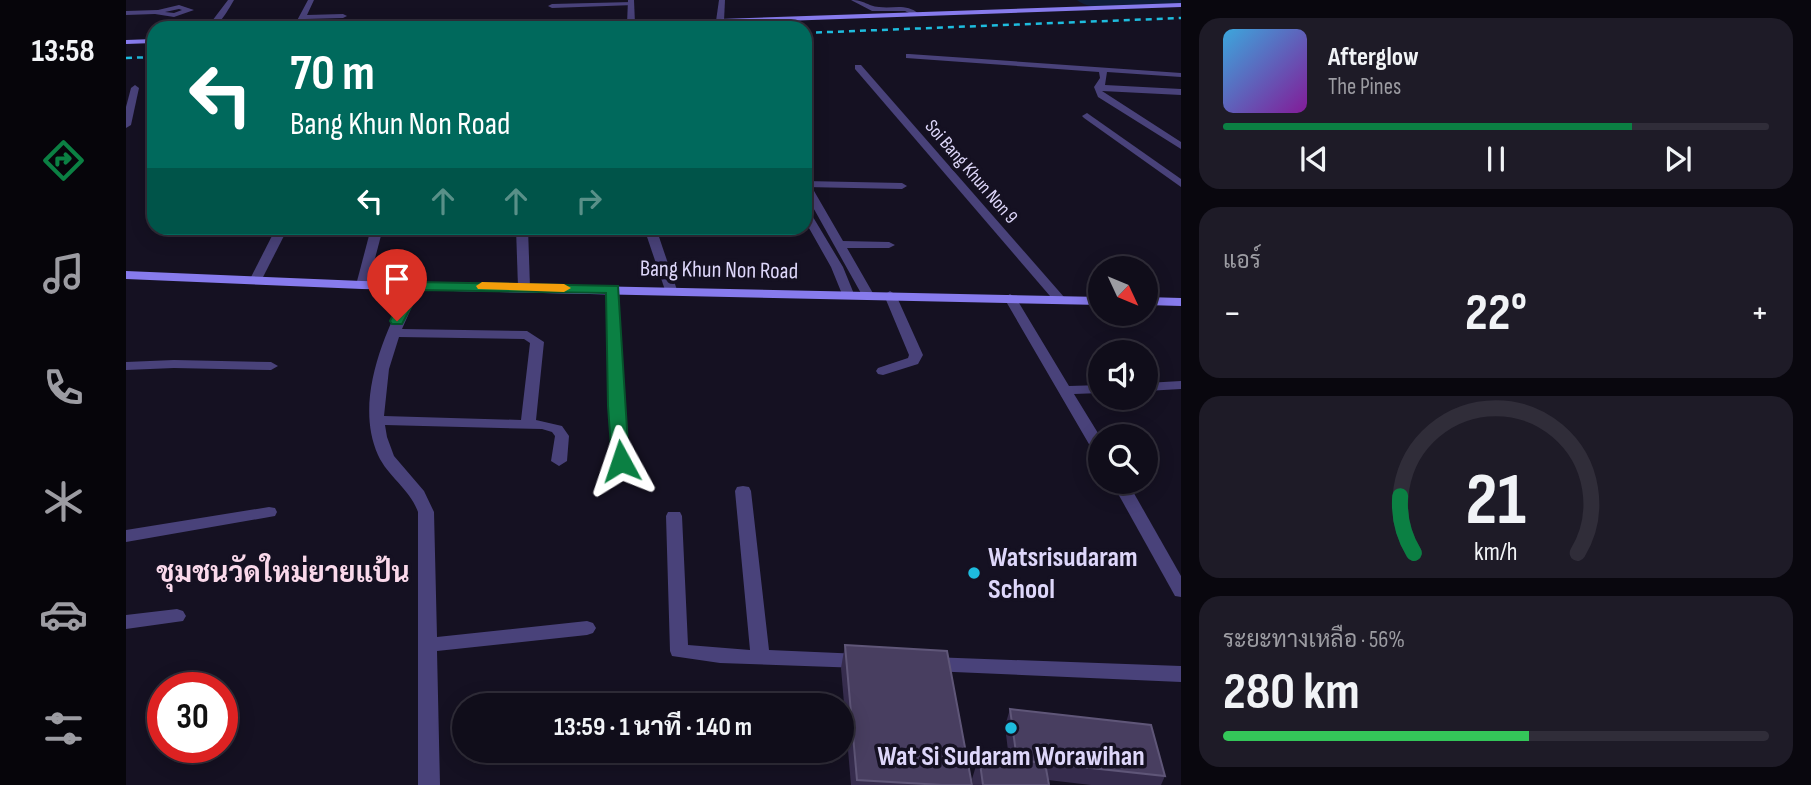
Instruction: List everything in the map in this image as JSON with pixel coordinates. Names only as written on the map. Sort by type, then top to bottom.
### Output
[{"type":"main road","points":[[720,21],[1181,5]]},
{"type":"main road","points":[[812,25],[1181,11]]},
{"type":"main road","points":[[126,42],[147,41]]},
{"type":"main road","points":[[126,51],[147,50]]},
{"type":"main road","name":"Bang Khun Non Road","points":[[126,275],[362,285],[1088,301]]},
{"type":"main road","points":[[1158,302],[1181,302]]},
{"type":"street","points":[[216,21],[232,0]]},
{"type":"street","points":[[301,21],[311,0]]},
{"type":"street","points":[[720,21],[722,0]]},
{"type":"street","points":[[853,0],[863,1],[872,8],[905,9],[915,14]]},
{"type":"street","points":[[552,6],[632,2],[631,21]]},
{"type":"street","points":[[126,13],[158,12],[174,7],[190,9],[166,19],[158,12]]},
{"type":"street","points":[[303,17],[342,16]]},
{"type":"street","points":[[909,56],[1181,75]]},
{"type":"street","name":"Soi Bang Khun Non 9","points":[[858,67],[1060,300]]},
{"type":"street","points":[[1103,69],[1104,78],[1098,91],[1107,100],[1181,146]]},
{"type":"street","points":[[1098,87],[1181,92]]},
{"type":"street","points":[[126,125],[135,88]]},
{"type":"street","points":[[1087,116],[1181,184]]},
{"type":"street","points":[[812,184],[902,186]]},
{"type":"street","points":[[812,196],[868,295]]},
{"type":"street","points":[[812,224],[848,294]]},
{"type":"street","points":[[256,281],[279,235]]},
{"type":"street","points":[[362,285],[375,235]]},
{"type":"street","points":[[522,235],[524,287]]},
{"type":"street","points":[[652,235],[671,290]]},
{"type":"street","points":[[841,244],[888,245]]},
{"type":"street","points":[[415,286],[393,333],[385,359],[376,420],[385,454],[396,471],[421,495],[426,512],[429,785]]},
{"type":"street","points":[[613,289],[616,406],[621,461]]},
{"type":"street","points":[[883,371],[913,361],[916,355],[890,295]]},
{"type":"street","points":[[1010,298],[1088,429]]},
{"type":"street","points":[[393,333],[534,337],[537,342],[528,423]]},
{"type":"street","points":[[126,366],[271,366]]},
{"type":"street","points":[[1158,387],[1181,386]]},
{"type":"street","points":[[1065,390],[1088,389]]},
{"type":"street","points":[[376,420],[528,423],[557,429],[562,436],[559,461]]},
{"type":"street","points":[[743,491],[760,657]]},
{"type":"street","points":[[1126,494],[1180,588]]},
{"type":"street","points":[[126,536],[269,512]]},
{"type":"street","points":[[674,516],[679,651],[883,662]]},
{"type":"street","points":[[126,622],[177,616]]},
{"type":"street","points":[[427,645],[587,628]]},
{"type":"street","points":[[910,663],[1181,674]]},
{"type":"building","points":[[845,645],[947,651],[972,785],[857,780],[854,693],[849,693]]},
{"type":"building","points":[[1010,709],[1151,725],[1165,776],[1017,760]]},
{"type":"building","points":[[979,756],[1045,763],[1049,785],[983,785]]},
{"type":"waterway","points":[[1084,0],[1116,4],[1181,1]]},
{"type":"railway","points":[[812,33],[1181,18]]},
{"type":"railway","points":[[126,58],[147,57]]},
{"type":"slow traffic","points":[[482,286],[564,288]]},
{"type":"place","name":"Watsrisudaram School","points":[[974,573]]},
{"type":"place","name":"Wat Si Sudaram Worawihan","points":[[1011,728]]},
{"type":"district","name":"ชุมชนวัดใหม่ยายแป้น","points":[[283,573]]},
{"type":"route","points":[[397,321],[415,286],[613,289],[616,406],[621,461]]}]
